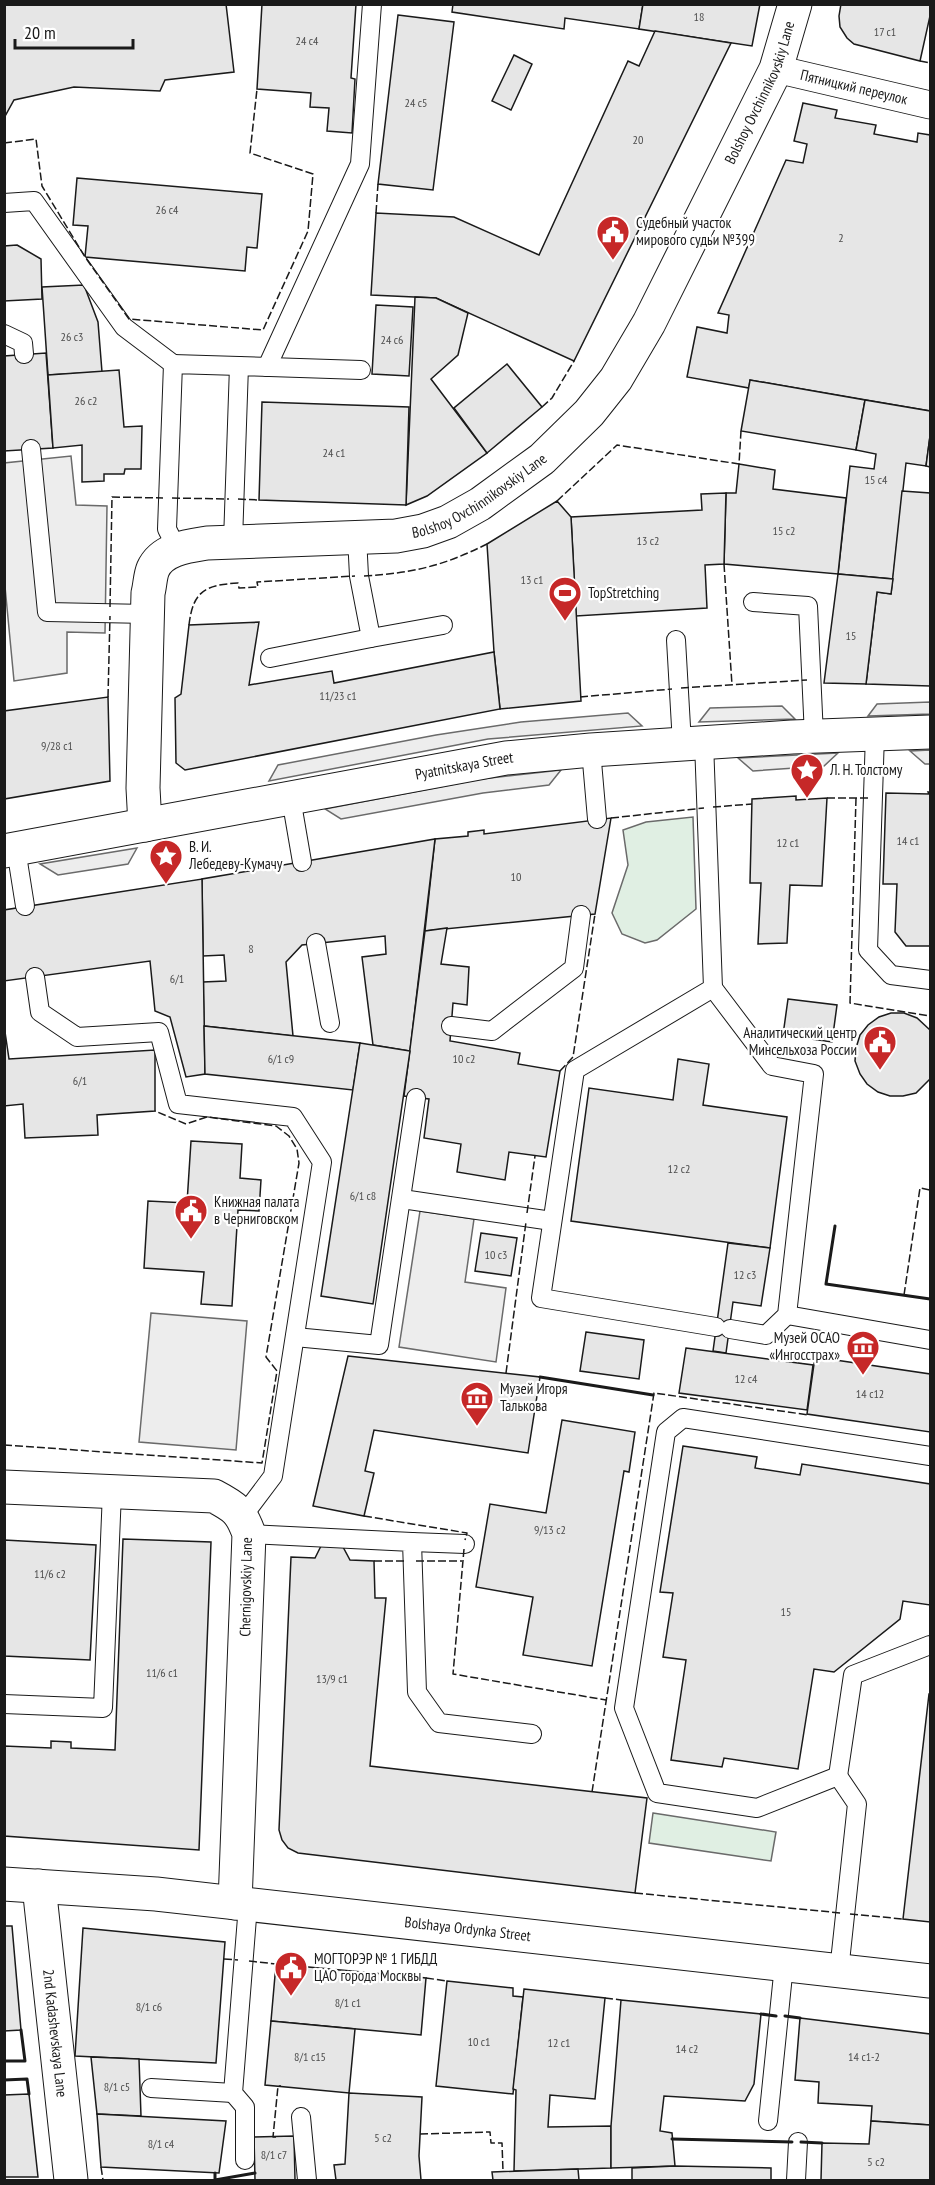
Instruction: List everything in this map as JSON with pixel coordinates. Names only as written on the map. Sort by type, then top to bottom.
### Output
[{"type":"street","name":"Bolshoy Ovchinnikovskiy Lane","points":[[145,825],[143,788],[148,593],[153,569],[166,555],[177,549],[207,543],[396,536],[423,531],[448,522],[480,504],[542,459],[589,413],[616,379],[649,323],[776,69],[795,4]]},
{"type":"street","name":"Пятницкий переулок","points":[[776,69],[930,105]]},
{"type":"street","name":"Pyatnitskaya Street","points":[[10,850],[506,758],[693,743],[930,732]]},
{"type":"street","name":"Chernigovskiy Lane","points":[[4,1487],[214,1496],[232,1505],[246,1525],[242,1904]]},
{"type":"street","name":"Bolshaya Ordynka Street","points":[[4,1884],[156,1894],[930,1981]]},
{"type":"street","name":"2nd Kadashevskaya Lane","points":[[39,1886],[71,2181]]},
{"type":"lane","points":[[267,367],[360,164],[372,4]]},
{"type":"lane","points":[[4,203],[34,201],[124,327],[173,364],[361,370]]},
{"type":"lane","points":[[4,334],[23,343],[24,354]]},
{"type":"lane","points":[[173,364],[167,529],[177,549]]},
{"type":"lane","points":[[233,541],[239,366]]},
{"type":"lane","points":[[31,449],[47,612],[148,614]]},
{"type":"lane","points":[[357,537],[359,576],[371,638]]},
{"type":"lane","points":[[753,602],[808,606],[814,736]]},
{"type":"lane","points":[[270,658],[443,625]]},
{"type":"lane","points":[[676,640],[693,743],[712,988],[772,1066],[814,1074],[787,1315],[766,1335],[541,1298],[575,1070],[712,988]]},
{"type":"lane","points":[[875,734],[868,950],[891,975],[930,981]]},
{"type":"lane","points":[[591,750],[597,819]]},
{"type":"lane","points":[[291,798],[302,862]]},
{"type":"lane","points":[[10,850],[25,906]]},
{"type":"lane","points":[[451,1026],[492,1031],[574,968],[581,915]]},
{"type":"lane","points":[[316,943],[330,1023]]},
{"type":"lane","points":[[35,977],[40,1012],[77,1037],[159,1032],[178,1104],[293,1117],[322,1162],[273,1476],[246,1525],[412,1542],[465,1544]]},
{"type":"lane","points":[[295,1337],[379,1345],[416,1098]]},
{"type":"lane","points":[[402,1199],[552,1221]]},
{"type":"lane","points":[[787,1315],[930,1340]]},
{"type":"lane","points":[[838,1776],[757,1808],[657,1793],[624,1708],[666,1432],[683,1419],[930,1456]]},
{"type":"lane","points":[[4,1704],[104,1708],[112,1492]]},
{"type":"lane","points":[[412,1542],[417,1692],[439,1723],[532,1734]]},
{"type":"lane","points":[[839,1971],[857,1804],[838,1776],[853,1675],[930,1645]]},
{"type":"lane","points":[[242,1904],[233,2093],[245,2107],[245,2160]]},
{"type":"lane","points":[[768,2121],[784,1965]]},
{"type":"lane","points":[[151,2088],[233,2093]]},
{"type":"lane","points":[[301,2117],[307,2181]]},
{"type":"lane","points":[[796,2181],[798,2142]]},
{"type":"green space","points":[[693,817],[696,909],[657,940],[645,943],[622,934],[612,913],[628,865],[623,830],[646,822]]},
{"type":"green space","points":[[653,1813],[776,1832],[771,1861],[649,1843]]},
{"type":"shaded area","points":[[71,456],[76,505],[107,506],[105,633],[67,632],[67,673],[14,681],[4,576],[4,463]]},
{"type":"shaded area","points":[[930,702],[930,714],[868,716],[877,704]]},
{"type":"shaded area","points":[[782,706],[795,719],[699,722],[710,708]]},
{"type":"shaded area","points":[[628,713],[642,726],[488,739],[269,781],[278,765],[436,735],[521,722]]},
{"type":"shaded area","points":[[930,750],[930,764],[925,764],[910,751]]},
{"type":"shaded area","points":[[838,753],[824,766],[753,771],[738,758]]},
{"type":"shaded area","points":[[561,770],[549,785],[483,793],[341,819],[325,809],[481,779]]},
{"type":"shaded area","points":[[137,848],[128,864],[58,875],[40,864]]},
{"type":"shaded area","points":[[420,1211],[474,1219],[465,1282],[506,1288],[496,1362],[399,1347]]},
{"type":"shaded area","points":[[151,1313],[247,1321],[236,1450],[139,1442]]},
{"type":"building","points":[[4,4],[226,4],[234,72],[165,80],[160,91],[74,87],[14,100],[4,118]]},
{"type":"building","points":[[262,4],[356,4],[351,78],[355,79],[352,133],[327,131],[329,108],[310,107],[311,93],[257,89]]},
{"type":"building","points":[[453,4],[643,4],[639,29],[565,18],[564,29],[452,12]]},
{"type":"building","points":[[643,4],[760,4],[752,46],[639,29]]},
{"type":"building","points":[[841,4],[930,4],[930,16],[920,61],[854,44],[840,27]]},
{"type":"building","points":[[398,15],[454,22],[433,190],[378,184]]},
{"type":"building","points":[[655,31],[731,43],[574,361],[436,298],[371,295],[376,213],[454,217],[539,255],[628,61],[639,66]]},
{"type":"building","points":[[514,55],[532,64],[511,110],[492,101]]},
{"type":"building","points":[[803,103],[837,110],[835,118],[876,125],[874,134],[917,142],[918,133],[930,135],[930,411],[750,380],[749,388],[687,377],[697,327],[727,333],[729,315],[718,313],[786,160],[803,163],[807,144],[794,141]]},
{"type":"building","points":[[77,178],[262,194],[257,248],[247,247],[245,271],[85,257],[88,226],[73,225]]},
{"type":"building","points":[[17,245],[41,259],[42,299],[4,301],[4,246]]},
{"type":"building","points":[[84,285],[98,322],[102,372],[48,375],[42,287]]},
{"type":"building","points":[[415,297],[436,298],[468,313],[458,355],[431,379],[487,453],[427,496],[406,505]]},
{"type":"building","points":[[376,305],[413,307],[409,376],[372,374]]},
{"type":"building","points":[[46,353],[53,448],[4,451],[4,356]]},
{"type":"building","points":[[507,364],[542,407],[487,453],[454,408]]},
{"type":"building","points":[[119,370],[124,427],[142,426],[141,469],[125,469],[124,474],[104,474],[104,481],[82,482],[82,445],[53,448],[48,375]]},
{"type":"building","points":[[750,380],[865,400],[856,450],[741,431]]},
{"type":"building","points":[[865,400],[930,411],[930,436],[926,466],[906,463],[893,579],[838,574],[850,466],[874,469],[876,454],[856,450]]},
{"type":"building","points":[[262,402],[409,407],[406,505],[259,500]]},
{"type":"building","points":[[930,436],[930,467],[926,466]]},
{"type":"building","points":[[739,464],[775,470],[773,489],[846,498],[838,574],[724,564],[726,493],[736,493]]},
{"type":"building","points":[[902,491],[930,493],[930,686],[866,684],[877,592],[891,594]]},
{"type":"building","points":[[726,493],[724,564],[705,565],[707,608],[576,616],[571,517],[702,510],[701,494]]},
{"type":"building","points":[[557,501],[571,517],[581,701],[500,709],[487,544]]},
{"type":"building","points":[[838,574],[893,579],[891,594],[877,592],[866,684],[824,683]]},
{"type":"building","points":[[259,622],[249,685],[332,671],[334,683],[494,652],[500,709],[185,770],[176,763],[175,698],[181,694],[189,625]]},
{"type":"building","points":[[108,697],[110,781],[4,799],[4,711]]},
{"type":"building","points":[[930,792],[930,946],[906,946],[895,932],[897,884],[883,884],[886,793],[929,794]]},
{"type":"building","points":[[796,796],[796,800],[827,798],[822,886],[790,885],[787,943],[758,944],[761,883],[750,883],[752,799]]},
{"type":"building","points":[[611,818],[595,914],[425,931],[435,839],[468,836],[468,832],[484,830],[484,834]]},
{"type":"building","points":[[435,839],[410,1051],[373,1045],[362,957],[386,954],[385,936],[302,945],[286,962],[293,1036],[204,1026],[203,982],[226,981],[224,955],[203,956],[202,879]]},
{"type":"building","points":[[202,879],[205,1074],[186,1077],[170,1017],[155,1011],[150,961],[4,981],[4,910]]},
{"type":"building","points":[[447,928],[441,964],[469,967],[467,1005],[453,1003],[450,1041],[520,1053],[518,1064],[560,1071],[546,1157],[509,1152],[505,1180],[457,1172],[461,1144],[424,1138],[429,1099],[404,1096],[425,931]]},
{"type":"building","points":[[788,999],[837,1005],[832,1042],[783,1035]]},
{"type":"building","points":[[891,1013],[904,1013],[917,1018],[930,1030],[930,1079],[916,1093],[903,1096],[890,1096],[878,1092],[867,1084],[855,1061],[860,1035],[879,1017]]},
{"type":"building","points":[[4,1025],[9,1059],[155,1050],[155,1111],[97,1115],[98,1135],[25,1138],[23,1104],[4,1106]]},
{"type":"building","points":[[204,1026],[360,1043],[353,1090],[205,1074]]},
{"type":"building","points":[[360,1043],[410,1051],[373,1304],[321,1296]]},
{"type":"building","points":[[678,1059],[709,1064],[703,1105],[787,1117],[770,1248],[571,1221],[589,1088],[673,1100]]},
{"type":"building","name":"Книжная палата в Черниговском","points":[[191,1141],[242,1144],[240,1178],[261,1180],[259,1211],[238,1210],[232,1306],[201,1304],[204,1272],[144,1268],[148,1201],[187,1203]]},
{"type":"building","points":[[481,1233],[517,1238],[511,1276],[475,1271]]},
{"type":"building","points":[[728,1243],[770,1248],[761,1306],[733,1302],[726,1353],[713,1351]]},
{"type":"building","points":[[586,1332],[644,1340],[639,1379],[580,1371]]},
{"type":"building","points":[[686,1348],[813,1365],[807,1410],[679,1393]]},
{"type":"building","points":[[348,1356],[540,1377],[528,1453],[374,1430],[365,1471],[374,1473],[364,1516],[313,1506]]},
{"type":"building","points":[[815,1357],[930,1374],[930,1432],[807,1414]]},
{"type":"building","points":[[562,1420],[635,1432],[629,1472],[624,1471],[592,1666],[523,1655],[533,1597],[476,1587],[490,1504],[546,1513]]},
{"type":"building","points":[[683,1446],[757,1457],[755,1468],[800,1475],[802,1464],[930,1484],[930,1605],[903,1601],[900,1619],[834,1672],[814,1669],[798,1769],[724,1758],[722,1767],[671,1760],[686,1660],[663,1657],[673,1593],[660,1592]]},
{"type":"building","points":[[123,1539],[211,1542],[199,1850],[4,1836],[4,1746],[51,1748],[51,1741],[71,1742],[71,1748],[115,1750]]},
{"type":"building","points":[[4,1540],[96,1545],[90,1660],[4,1656]]},
{"type":"building","points":[[321,1546],[343,1547],[350,1560],[374,1561],[375,1598],[386,1598],[370,1766],[647,1798],[635,1893],[298,1853],[288,1848],[279,1830],[291,1557],[315,1558]]},
{"type":"building","points":[[930,1694],[930,1922],[903,1919]]},
{"type":"building","points":[[4,1926],[12,1926],[21,2030],[4,2031]]},
{"type":"building","points":[[83,1928],[225,1942],[216,2063],[75,2056]]},
{"type":"building","points":[[276,1964],[426,1978],[421,2035],[271,2021]]},
{"type":"building","points":[[447,1981],[513,1988],[513,1996],[523,1997],[513,2094],[436,2086]]},
{"type":"building","points":[[524,1989],[605,1998],[595,2099],[550,2095],[548,2127],[611,2126],[611,2168],[514,2171],[516,2090],[513,2089]]},
{"type":"building","points":[[621,2000],[761,2014],[754,2084],[745,2101],[664,2096],[660,2131],[672,2133],[675,2166],[611,2168],[611,2126]]},
{"type":"building","points":[[800,2018],[930,2034],[930,2125],[871,2121],[872,2106],[818,2103],[819,2082],[795,2080]]},
{"type":"building","points":[[271,2021],[355,2029],[349,2093],[265,2085]]},
{"type":"building","points":[[91,2057],[139,2059],[141,2116],[97,2114]]},
{"type":"building","points":[[349,2093],[422,2097],[419,2156],[421,2180],[336,2180],[334,2165],[345,2164]]},
{"type":"building","points":[[29,2094],[38,2177],[4,2177],[4,2095]]},
{"type":"building","points":[[97,2114],[226,2121],[219,2173],[101,2167]]},
{"type":"building","points":[[871,2121],[930,2125],[930,2180],[821,2180],[822,2143],[869,2144]]},
{"type":"building","points":[[294,2136],[295,2180],[255,2180],[254,2137]]},
{"type":"building","points":[[675,2166],[771,2168],[771,2180],[632,2180],[632,2168]]},
{"type":"building","points":[[578,2169],[579,2180],[493,2180],[492,2172]]},
{"type":"fence","points":[[920,61],[930,63]]},
{"type":"fence","points":[[4,143],[36,139],[42,186],[85,257],[129,319],[263,330],[308,231],[313,174],[250,153],[257,89]]},
{"type":"fence","points":[[376,213],[378,184]]},
{"type":"fence","points":[[542,407],[552,398],[574,361]]},
{"type":"fence","points":[[557,501],[617,445],[739,464],[741,431]]},
{"type":"fence","points":[[110,607],[112,497],[163,498]]},
{"type":"fence","points":[[172,498],[229,499]]},
{"type":"fence","points":[[238,499],[259,500]]},
{"type":"fence","points":[[364,576],[398,573],[427,567],[456,558],[487,544]]},
{"type":"fence","points":[[724,564],[732,685]]},
{"type":"fence","points":[[189,625],[198,597],[217,585],[238,583],[239,588],[258,587],[257,582],[355,576]]},
{"type":"fence","points":[[108,697],[110,616]]},
{"type":"fence","points":[[681,688],[807,680]]},
{"type":"fence","points":[[580,697],[672,689]]},
{"type":"fence","points":[[827,798],[869,798]]},
{"type":"fence","points":[[856,798],[850,1003],[930,1016]]},
{"type":"fence","points":[[713,807],[752,804]]},
{"type":"fence","points":[[611,818],[704,808]]},
{"type":"fence","points":[[560,1071],[573,1057],[595,914]]},
{"type":"fence","points":[[4,1445],[262,1463],[277,1371],[266,1357],[299,1163],[297,1149],[289,1136],[276,1126],[207,1117],[186,1124],[155,1111]]},
{"type":"fence","points":[[527,1213],[535,1156]]},
{"type":"fence","points":[[904,1295],[920,1188],[930,1190]]},
{"type":"fence","points":[[506,1373],[526,1222]]},
{"type":"fence","points":[[592,1792],[654,1393],[809,1415]]},
{"type":"fence","points":[[364,1516],[467,1533],[465,1540]]},
{"type":"fence","points":[[464,1549],[453,1674],[606,1700]]},
{"type":"fence","points":[[374,1561],[407,1561]]},
{"type":"fence","points":[[416,1561],[462,1561]]},
{"type":"fence","points":[[635,1893],[841,1913]]},
{"type":"fence","points":[[850,1914],[903,1919]]},
{"type":"fence","points":[[224,1959],[238,1960]]},
{"type":"fence","points":[[249,1961],[276,1964]]},
{"type":"fence","points":[[426,1978],[447,1981]]},
{"type":"fence","points":[[605,1998],[621,2000]]},
{"type":"fence","points":[[276,2137],[273,2137],[278,2086],[281,2086]]},
{"type":"fence","points":[[420,2134],[490,2132],[491,2143],[502,2143],[503,2171]]},
{"type":"fence","points":[[101,2167],[103,2180]]},
{"type":"wall","points":[[835,1226],[826,1284],[930,1299]]},
{"type":"wall","points":[[540,1377],[653,1395]]},
{"type":"wall","points":[[761,2014],[776,2016]]},
{"type":"wall","points":[[785,2016],[800,2018]]},
{"type":"wall","points":[[4,2061],[25,2061],[21,2030]]},
{"type":"wall","points":[[4,2080],[27,2079],[29,2094]]},
{"type":"wall","points":[[672,2139],[792,2142]]},
{"type":"wall","points":[[801,2142],[822,2143]]},
{"type":"wall","points":[[215,2173],[215,2180],[255,2173]]},
{"type":"place","name":"Судебный участок мирового судьи №399","points":[[613,261]]},
{"type":"place","name":"TopStretching","points":[[565,622]]},
{"type":"place","name":"Л. Н. Толстому","points":[[807,799]]},
{"type":"place","name":"В. И. Лебедеву-Кумачу","points":[[166,885]]},
{"type":"place","name":"Аналитический центр Минсельхоза России","points":[[880,1071]]},
{"type":"place","name":"Книжная палата в Черниговском","points":[[191,1240]]},
{"type":"place","name":"Музей ОСАО «Ингосстрах»","points":[[863,1376]]},
{"type":"place","name":"Музей Игоря Талькова","points":[[477,1427]]},
{"type":"place","name":"МОГТОРЭР № 1 ГИБДД ЦАО города Москвы","points":[[291,1997]]}]
